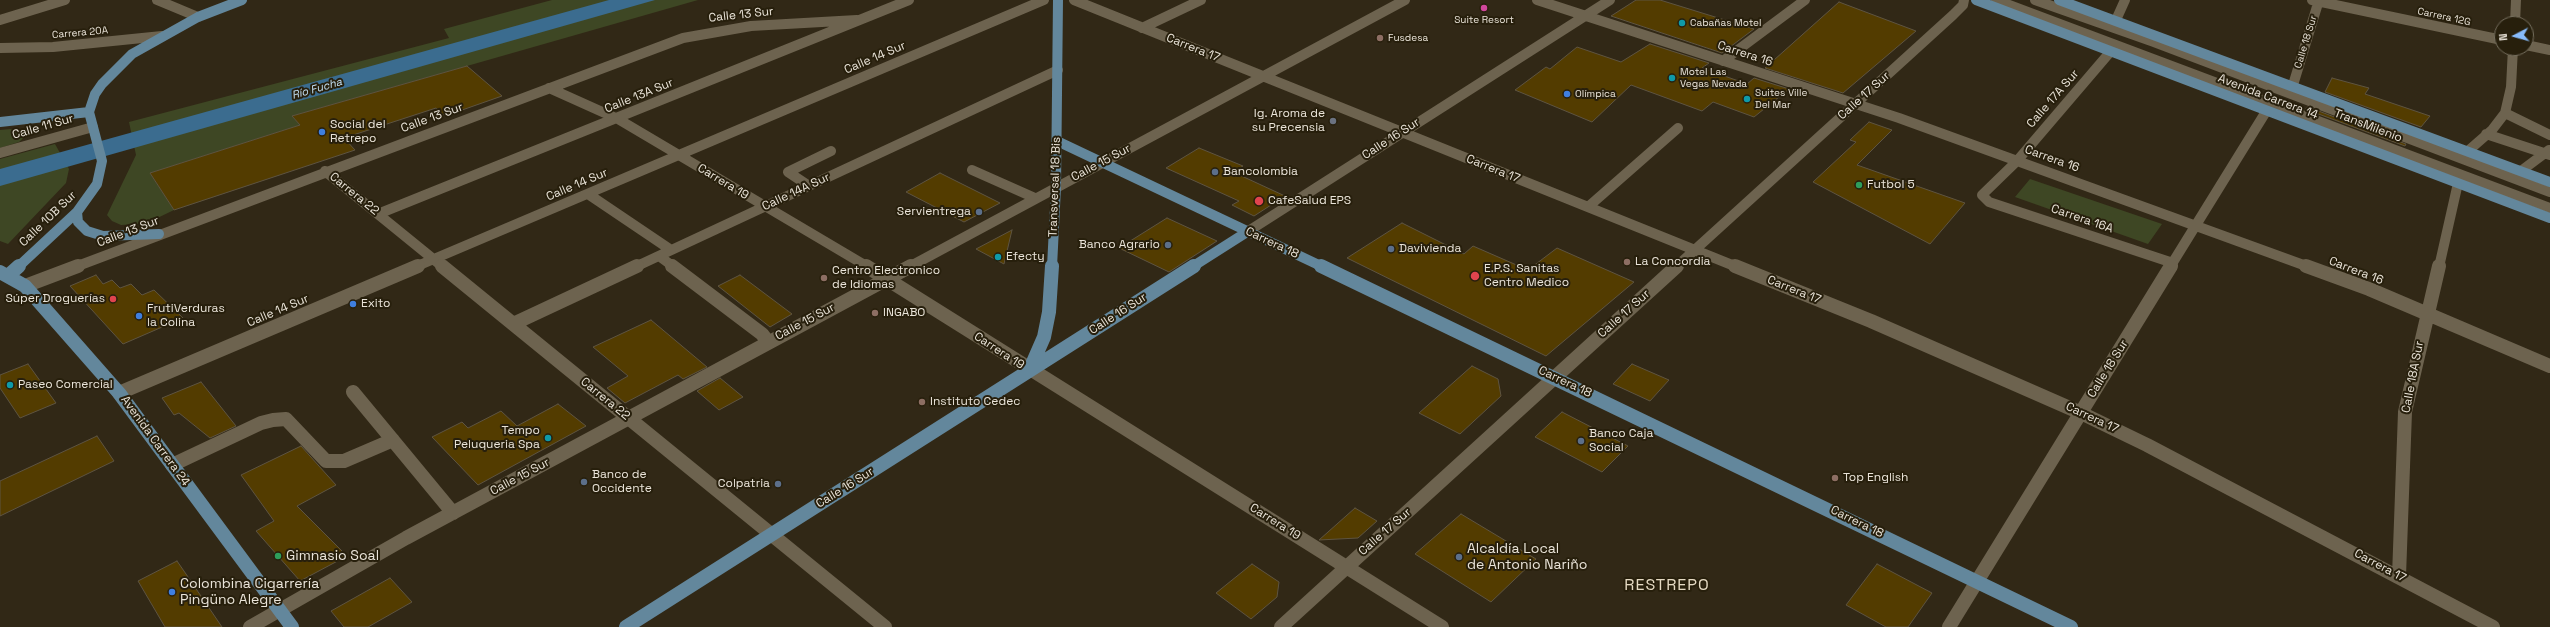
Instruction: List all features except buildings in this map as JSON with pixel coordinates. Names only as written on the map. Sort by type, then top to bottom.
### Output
[{"type":"main road","points":[[0,122],[89,112],[95,94],[110,74],[132,54],[198,17],[242,0]]},
{"type":"main road","name":"Transversal 18 Bis","points":[[1030,370],[1044,337],[1050,312],[1056,187],[1058,0]]},
{"type":"main road","name":"Avenida Carrera 14","points":[[1976,0],[2550,218]]},
{"type":"main road","name":"Avenida Carrera 14","points":[[2059,0],[2293,85],[2550,182]]},
{"type":"main road","name":"Calle 10B Sur","points":[[3,277],[77,212],[97,184],[102,161],[89,112]]},
{"type":"main road","name":"Carrera 18","points":[[1057,141],[1555,377],[2071,627]]},
{"type":"main road","points":[[77,212],[78,222],[87,231],[103,236],[120,237],[159,234]]},
{"type":"main road","name":"Calle 16 Sur","points":[[626,627],[1247,232]]},
{"type":"main road","name":"Avenida Carrera 24","points":[[3,277],[25,286],[119,393],[292,627]]},
{"type":"street","points":[[0,20],[65,0]]},
{"type":"street","points":[[157,0],[198,17]]},
{"type":"street","name":"Calle 13A Sur","points":[[378,214],[618,119],[909,0]]},
{"type":"street","name":"Calle 14 Sur","points":[[119,393],[1044,0]]},
{"type":"street","name":"Carrera 17","points":[[1074,0],[1871,321],[2080,413],[2147,445],[2399,576],[2493,627]]},
{"type":"street","points":[[1142,28],[1201,0]]},
{"type":"street","name":"Calle 15 Sur","points":[[250,627],[453,513],[768,342],[1405,0]]},
{"type":"street","name":"Carrera 16","points":[[1537,0],[1856,104],[2196,225],[2317,270],[2426,313],[2550,366]]},
{"type":"street","name":"Calle 16 Sur","points":[[1247,232],[1610,0]]},
{"type":"street","points":[[1723,61],[1805,0]]},
{"type":"street","name":"Calle 17 Sur","points":[[1281,627],[1963,6],[1964,0]]},
{"type":"street","name":"TransMilenio","points":[[1996,0],[2550,208]]},
{"type":"street","name":"TransMilenio","points":[[2035,0],[2154,42],[2550,192]]},
{"type":"street","points":[[2116,20],[2125,0]]},
{"type":"street","name":"Carrera 12G","points":[[2317,0],[2494,38]]},
{"type":"street","name":"Calle 18 Sur","points":[[2293,85],[2317,0]]},
{"type":"street","points":[[2515,16],[2516,0]]},
{"type":"street","name":"Calle 13 Sur","points":[[25,286],[326,171],[696,34],[751,26],[858,20]]},
{"type":"street","name":"Carrera 20A","points":[[0,48],[53,47],[162,36]]},
{"type":"street","points":[[2534,47],[2550,50]]},
{"type":"street","name":"Calle 17A Sur","points":[[1984,198],[1982,194],[2017,161],[2111,51]]},
{"type":"street","points":[[2468,151],[2505,113],[2511,87],[2513,56]]},
{"type":"street","name":"Calle 14A Sur","points":[[513,324],[1058,70]]},
{"type":"street","name":"Carrera 19","points":[[549,88],[618,119],[886,278],[1030,370],[1442,627]]},
{"type":"street","name":"Calle 18 Sur","points":[[1949,627],[2267,110]]},
{"type":"street","points":[[2505,113],[2550,135]]},
{"type":"street","name":"Calle 11 Sur","points":[[0,153],[94,127]]},
{"type":"street","points":[[1588,207],[1678,128]]},
{"type":"street","points":[[2486,134],[2548,153]]},
{"type":"street","points":[[809,186],[788,172],[831,151]]},
{"type":"street","points":[[2521,171],[2548,153]]},
{"type":"street","points":[[972,170],[1035,198]]},
{"type":"street","name":"Carrera 22","points":[[326,171],[885,627]]},
{"type":"street","name":"Calle 18A Sur","points":[[2399,576],[2405,412],[2426,313],[2458,183]]},
{"type":"street","points":[[588,194],[671,250]]},
{"type":"street","name":"Carrera 16A","points":[[1984,198],[1989,202],[2173,263]]},
{"type":"street","points":[[659,256],[756,330],[768,342]]},
{"type":"street","points":[[353,392],[453,513]]},
{"type":"street","points":[[172,465],[254,426],[273,420],[286,419],[326,461],[344,461],[393,440]]},
{"type":"green space","points":[[552,0],[698,0],[292,116],[300,125],[150,173],[174,210],[149,222],[137,224],[121,225],[112,221],[107,215],[136,155],[129,122],[449,38],[444,29]]},
{"type":"green space","points":[[11,129],[29,133],[19,142],[0,148],[0,130]]},
{"type":"green space","points":[[55,144],[69,169],[66,183],[8,244],[0,241],[0,159]]},
{"type":"green space","points":[[2030,179],[2162,224],[2148,244],[2015,197]]},
{"type":"water","name":"Río Fucha","points":[[609,0],[655,0],[0,186],[0,169]]},
{"type":"place","name":"Suite Resort","points":[[1484,8]]},
{"type":"place","name":"Cabañas Motel","points":[[1682,23]]},
{"type":"place","name":"Fusdesa","points":[[1380,38]]},
{"type":"place","name":"Motel Las Vegas Nevada","points":[[1672,78]]},
{"type":"place","name":"Olímpica","points":[[1567,94]]},
{"type":"place","name":"Suites Ville Del Mar","points":[[1747,99]]},
{"type":"place","name":"Ig. Aroma de su Precensia","points":[[1333,121]]},
{"type":"place","name":"Social del Retrepo","points":[[322,132]]},
{"type":"place","name":"Bancolombia","points":[[1215,172]]},
{"type":"place","name":"Futbol 5","points":[[1859,185]]},
{"type":"place","name":"CafeSalud EPS","points":[[1259,201]]},
{"type":"place","name":"Servientrega","points":[[979,212]]},
{"type":"place","name":"Banco Agrario","points":[[1168,245]]},
{"type":"place","name":"Davivienda","points":[[1391,249]]},
{"type":"place","name":"Efecty","points":[[998,257]]},
{"type":"place","name":"La Concordia","points":[[1627,262]]},
{"type":"place","name":"E.P.S. Sanitas Centro Medico","points":[[1475,276]]},
{"type":"place","name":"Centro Electronico de Idiomas","points":[[824,278]]},
{"type":"place","name":"Súper Droguerías","points":[[113,299]]},
{"type":"place","name":"Exito","points":[[353,304]]},
{"type":"place","name":"INGABO","points":[[875,313]]},
{"type":"place","name":"FrutiVerduras la Colina","points":[[139,316]]},
{"type":"place","name":"Paseo Comercial","points":[[10,385]]},
{"type":"place","name":"Instituto Cedec","points":[[922,402]]},
{"type":"place","name":"Tempo Peluqueria Spa","points":[[548,438]]},
{"type":"place","name":"Banco Caja Social","points":[[1581,441]]},
{"type":"place","name":"Top English","points":[[1835,478]]},
{"type":"place","name":"Banco de Occidente","points":[[584,482]]},
{"type":"place","name":"Colpatria","points":[[778,484]]},
{"type":"place","name":"Gimnasio Soal","points":[[278,556]]},
{"type":"place","name":"Alcaldía Local de Antonio Nariño","points":[[1459,557]]},
{"type":"place","name":"Colombina Cigarrería Pingüno Alegre","points":[[172,592]]},
{"type":"district","name":"RESTREPO","points":[[1667,586]]}]
